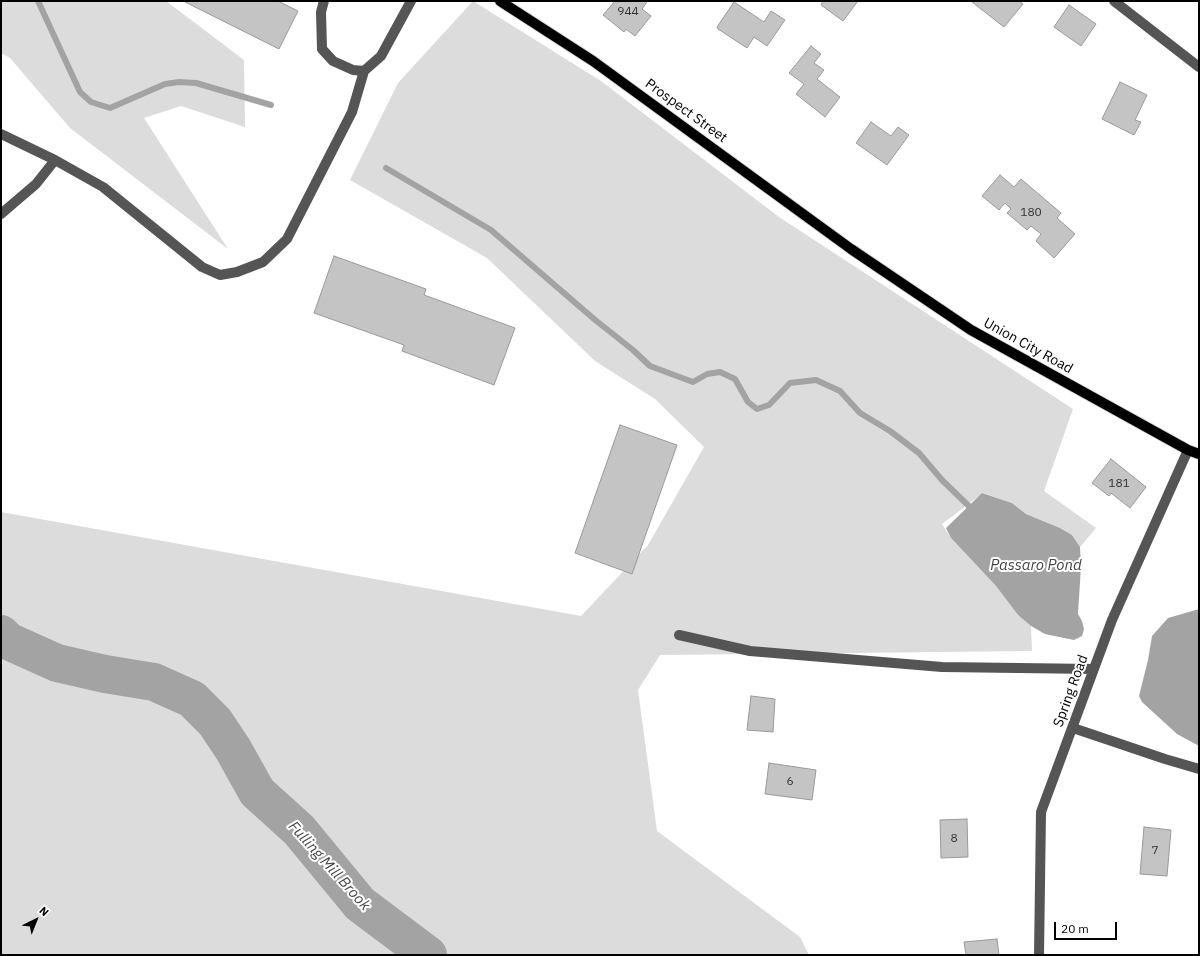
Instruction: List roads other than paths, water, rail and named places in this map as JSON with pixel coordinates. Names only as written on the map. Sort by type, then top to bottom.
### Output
[{"type":"main road","name":"Prospect Street","points":[[500,1],[593,61],[851,249]]},
{"type":"main road","name":"Union City Road","points":[[851,249],[971,330],[1188,450],[1199,454]]},
{"type":"street","points":[[324,1],[322,12],[322,49],[333,61],[353,70],[364,71]]},
{"type":"street","points":[[1,134],[55,160],[103,187],[202,267],[220,275],[237,272],[263,262],[287,239],[352,112],[364,71],[381,56],[411,1]]},
{"type":"street","points":[[1114,1],[1199,67]]},
{"type":"street","points":[[1,214],[36,184],[55,160]]},
{"type":"street","name":"Spring Road","points":[[1038,955],[1041,812],[1112,620],[1188,450]]},
{"type":"street","points":[[679,635],[750,651],[942,667],[1094,669]]},
{"type":"street","points":[[1072,728],[1165,760],[1199,769]]},
{"type":"water","name":"Passaro Pond","points":[[982,493],[1012,503],[1026,514],[1060,528],[1072,535],[1080,547],[1081,566],[1078,614],[1084,629],[1082,636],[1074,640],[1045,634],[1031,626],[1018,615],[996,586],[951,538],[946,528]]},
{"type":"water","points":[[1199,609],[1199,746],[1177,734],[1142,702],[1139,696],[1152,636],[1168,618]]},
{"type":"waterway","points":[[38,1],[80,92],[91,102],[110,108],[165,84],[179,82],[196,83],[271,105]]},
{"type":"waterway","points":[[386,168],[491,230],[650,366],[693,382],[707,374],[720,372],[735,379],[748,402],[757,409],[769,405],[790,383],[816,380],[840,391],[860,413],[890,431],[919,453],[942,480],[975,512]]},
{"type":"waterway","name":"Fulling Mill Brook","points":[[1,634],[8,641],[57,663],[105,674],[154,682],[192,699],[215,722],[233,749],[257,792],[299,830],[360,904],[428,955]]}]
